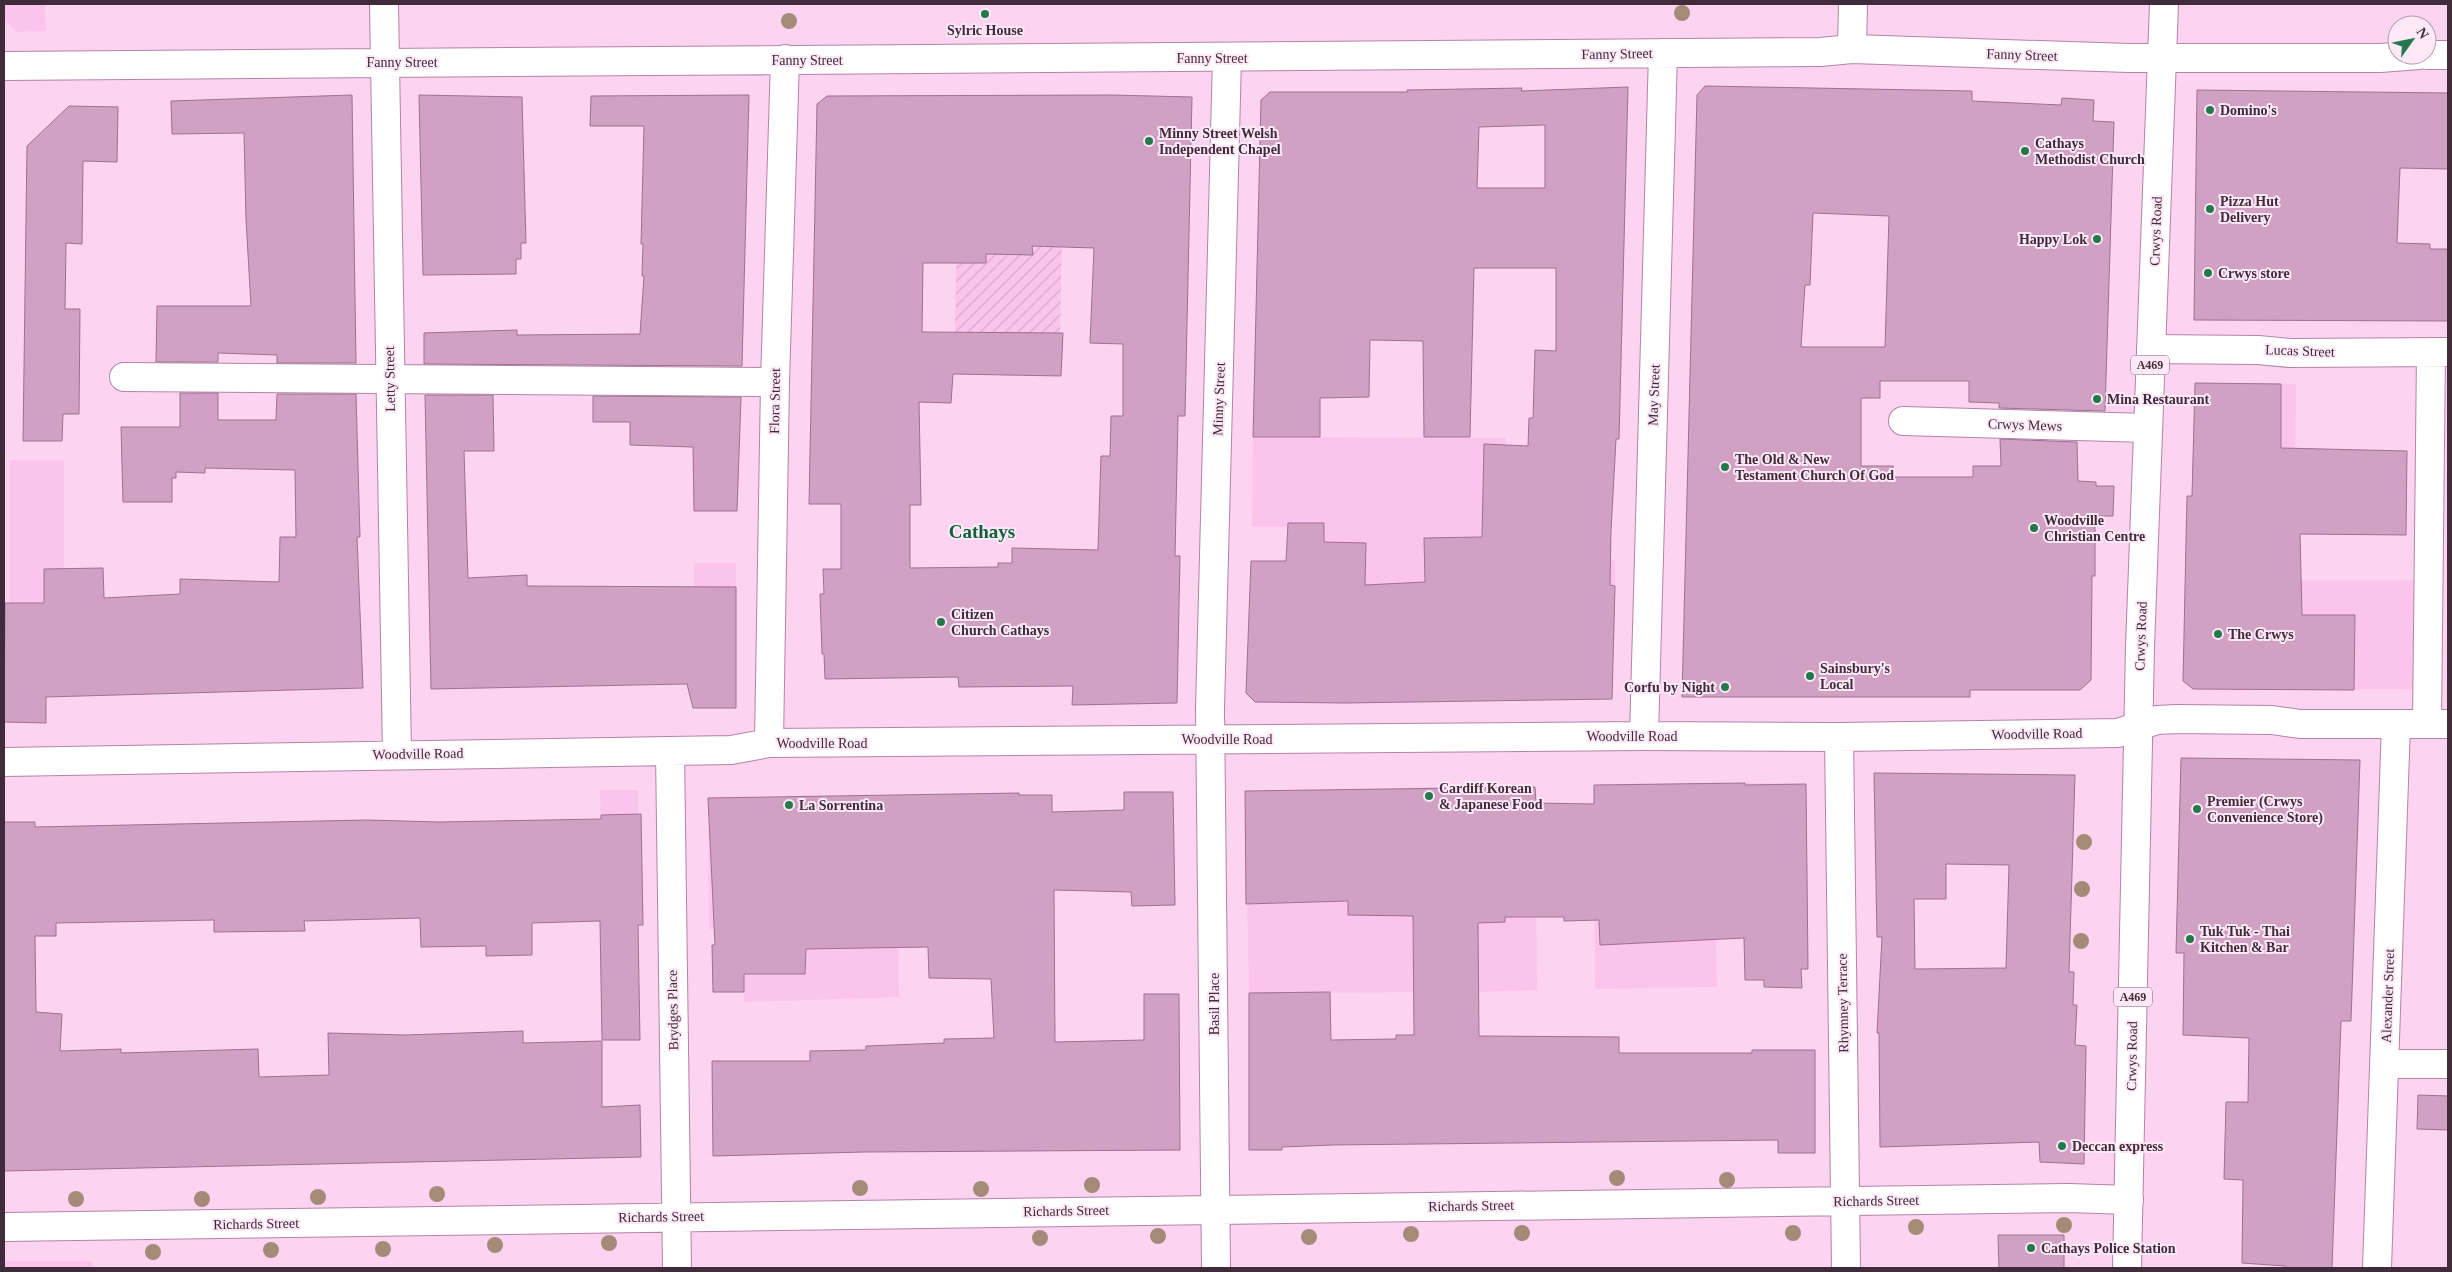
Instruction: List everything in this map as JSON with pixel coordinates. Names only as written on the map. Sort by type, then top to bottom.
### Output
[{"type":"street","name":"Letty Street","points":[[384,4],[397,754]]},
{"type":"street","points":[[1852,49],[1854,4]]},
{"type":"street","name":"Crwys Road","points":[[2126,1268],[2138,726],[2164,4]]},
{"type":"street","name":"Fanny Street","points":[[4,66],[384,62],[1227,58],[1820,52],[1852,49],[2161,58],[2387,57]]},
{"type":"street","name":"May Street","points":[[1644,736],[1664,53]]},
{"type":"street","name":"Minny Street","points":[[1212,740],[1227,58]]},
{"type":"street","name":"Flora Street","points":[[769,743],[775,382],[785,60]]},
{"type":"street","name":"Lucas Street","points":[[2151,349],[2258,350],[2290,353],[2440,352]]},
{"type":"street","points":[[2438,724],[2440,352]]},
{"type":"street","points":[[124,377],[775,382]]},
{"type":"street","name":"Crwys Mews","points":[[1903,420],[2148,428]]},
{"type":"street","name":"Woodville Road","points":[[4,762],[397,754],[731,750],[769,743],[1644,736],[1839,737],[2118,733],[2157,720],[2176,719],[2272,720],[2300,724],[2438,724]]},
{"type":"street","name":"Alexander Street","points":[[2377,1268],[2386,1064],[2396,724]]},
{"type":"street","name":"Rhymney Terrace","points":[[1839,737],[1846,1268]]},
{"type":"street","name":"Basil Place","points":[[1212,740],[1216,1268]]},
{"type":"street","name":"Brydges Place","points":[[670,751],[677,1268]]},
{"type":"street","points":[[2386,1064],[2448,1064]]},
{"type":"street","name":"Richards Street","points":[[4,1227],[2068,1198],[2129,1200]]},
{"type":"shaded area","points":[[4,4],[45,4],[46,31],[16,32],[4,18]]},
{"type":"shaded area","points":[[957,225],[1062,231],[1060,333],[955,332]]},
{"type":"shaded area","points":[[2195,383],[2296,384],[2294,580],[2416,580],[2416,689],[2217,690],[2193,689],[2183,681]]},
{"type":"shaded area","points":[[1253,437],[1506,438],[1503,555],[1615,560],[1612,699],[1349,703],[1255,702],[1246,693],[1251,561],[1286,561],[1288,527],[1252,527]]},
{"type":"shaded area","points":[[10,460],[64,460],[64,569],[44,569],[46,723],[4,722],[5,603],[10,603]]},
{"type":"shaded area","points":[[694,563],[736,563],[736,587],[694,684]]},
{"type":"shaded area","points":[[1806,784],[1807,849],[1781,849],[1716,937],[1717,987],[1595,989],[1594,785]]},
{"type":"shaded area","points":[[1446,787],[1447,992],[1249,993],[1245,791]]},
{"type":"shaded area","points":[[1474,787],[1535,787],[1537,990],[1478,992]]},
{"type":"shaded area","points":[[600,790],[638,790],[638,914],[603,915]]},
{"type":"shaded area","points":[[897,795],[899,997],[744,1002],[744,928],[709,929],[708,798]]},
{"type":"shaded area","points":[[4,1261],[92,1261],[93,1268],[4,1268]]},
{"type":"building","points":[[1705,86],[1972,91],[1972,101],[2061,105],[2062,98],[2094,100],[2093,121],[2114,122],[2105,411],[1999,408],[1999,403],[1969,402],[1969,381],[1880,381],[1880,398],[1861,398],[1861,466],[1893,466],[1893,477],[1973,477],[1973,466],[2001,466],[2000,439],[2077,442],[2078,481],[2096,482],[2096,486],[2114,486],[2113,516],[2095,516],[2095,576],[2092,576],[2091,680],[2080,690],[1970,690],[1970,697],[1682,697],[1697,95]],"holes":[[[1813,213],[1889,216],[1885,347],[1801,347],[1805,285],[1810,285]]]},
{"type":"building","points":[[1628,87],[1619,439],[1616,439],[1611,531],[1610,585],[1615,586],[1612,699],[1346,703],[1255,702],[1246,693],[1251,561],[1286,561],[1288,523],[1324,523],[1324,542],[1366,543],[1365,585],[1425,582],[1424,538],[1482,537],[1484,444],[1528,446],[1529,418],[1533,418],[1535,350],[1556,351],[1556,268],[1474,268],[1470,437],[1424,437],[1423,341],[1370,340],[1369,397],[1320,398],[1320,437],[1253,437],[1261,100],[1270,92],[1408,92],[1407,90],[1522,88],[1521,91]],"holes":[[[1545,125],[1545,188],[1477,188],[1479,127]]]},
{"type":"building","points":[[2197,90],[2448,93],[2448,169],[2400,168],[2397,243],[2430,244],[2430,249],[2448,249],[2448,321],[2194,320]]},
{"type":"building","points":[[352,95],[356,363],[277,363],[277,355],[218,353],[218,362],[156,362],[157,306],[251,306],[244,133],[172,134],[171,101]]},
{"type":"building","points":[[419,95],[522,97],[526,243],[521,243],[521,259],[516,259],[516,274],[423,275]]},
{"type":"building","points":[[749,95],[742,366],[424,364],[424,333],[517,330],[517,335],[640,334],[644,276],[642,276],[643,244],[641,244],[644,126],[590,126],[591,96]]},
{"type":"building","points":[[1111,95],[1192,97],[1185,416],[1178,416],[1175,556],[1180,556],[1177,703],[1072,705],[1073,686],[959,687],[958,677],[825,679],[824,654],[822,654],[820,594],[824,594],[823,569],[841,569],[841,504],[809,504],[817,104],[827,96]],"holes":[[[1032,246],[1094,248],[1090,343],[1123,344],[1123,416],[1111,416],[1110,456],[1101,456],[1098,550],[1012,548],[1012,563],[998,563],[998,567],[910,568],[910,505],[921,505],[919,402],[951,403],[953,374],[1061,376],[1063,333],[922,332],[923,263],[986,263],[986,254],[1033,255]]]},
{"type":"building","points":[[69,106],[118,107],[117,162],[83,161],[82,244],[66,243],[65,309],[80,309],[79,414],[63,414],[62,441],[23,441],[27,146]]},
{"type":"building","points":[[2195,383],[2281,384],[2281,448],[2407,451],[2406,535],[2300,534],[2302,615],[2355,615],[2354,690],[2193,689],[2183,681],[2187,496],[2192,496]]},
{"type":"building","points":[[180,393],[218,393],[218,420],[276,420],[277,394],[356,394],[360,537],[357,537],[363,688],[46,697],[46,723],[4,722],[5,603],[44,603],[44,569],[103,568],[104,598],[180,594],[180,579],[279,582],[280,537],[296,537],[295,470],[205,468],[205,473],[176,472],[176,478],[172,478],[172,502],[123,502],[121,427],[180,427]]},
{"type":"building","points":[[425,395],[493,395],[494,451],[464,451],[468,578],[527,575],[527,586],[736,587],[736,708],[693,708],[687,684],[431,689]]},
{"type":"building","points":[[593,396],[741,397],[737,511],[694,511],[693,447],[630,445],[630,422],[593,422]]},
{"type":"building","points":[[2181,758],[2360,760],[2351,1021],[2341,1021],[2332,1268],[2285,1268],[2285,1266],[2242,1263],[2243,1180],[2224,1179],[2226,1102],[2248,1102],[2249,1038],[2183,1035],[2184,953],[2176,953]]},
{"type":"building","points":[[1874,773],[2075,775],[2069,972],[2074,972],[2073,1005],[2077,1005],[2075,1045],[2086,1046],[2084,1164],[2040,1162],[2039,1142],[1880,1147],[1879,1033],[1877,1033],[1882,937],[1877,937]],"holes":[[[1946,864],[2009,865],[2006,968],[1915,969],[1914,899],[1946,899]]]},
{"type":"building","points":[[1745,783],[1745,785],[1806,784],[1808,969],[1801,969],[1802,988],[1764,987],[1764,980],[1745,980],[1744,938],[1600,945],[1599,920],[1564,921],[1564,917],[1505,917],[1505,922],[1478,923],[1479,1036],[1619,1037],[1619,1053],[1752,1053],[1752,1050],[1815,1050],[1815,1153],[1778,1153],[1778,1140],[1333,1145],[1282,1147],[1282,1150],[1249,1150],[1249,993],[1330,992],[1331,1040],[1396,1039],[1396,1035],[1414,1035],[1413,916],[1348,915],[1348,901],[1246,904],[1245,791],[1535,787],[1536,803],[1594,804],[1594,785]]},
{"type":"building","points":[[1124,792],[1173,792],[1175,905],[1132,906],[1131,892],[1054,890],[1055,1042],[1144,1040],[1144,994],[1179,994],[1180,1150],[864,1152],[713,1156],[712,1061],[810,1061],[810,1051],[866,1050],[866,1046],[944,1043],[944,1039],[994,1038],[991,979],[929,978],[928,947],[806,949],[805,974],[744,974],[744,992],[713,992],[712,945],[715,945],[708,798],[1019,793],[1019,795],[1052,795],[1052,812],[1124,810]]},
{"type":"building","points":[[641,814],[643,925],[638,925],[640,1040],[602,1040],[600,921],[532,923],[532,955],[486,956],[486,946],[421,947],[420,918],[304,921],[305,931],[214,932],[214,920],[56,923],[56,936],[35,936],[36,1012],[62,1014],[60,1051],[121,1049],[121,1053],[258,1049],[259,1077],[329,1075],[328,1033],[406,1035],[523,1031],[523,1043],[602,1041],[602,1107],[640,1105],[641,1157],[4,1171],[4,822],[35,822],[35,827],[367,820],[439,822],[601,819],[601,815]]},
{"type":"building","points":[[2418,1095],[2448,1096],[2448,1130],[2417,1129]]},
{"type":"building","name":"Cathays Police Station","points":[[1998,1235],[2064,1235],[2064,1268],[1999,1268]]},
{"type":"place","name":"Sylric House","points":[[985,14]]},
{"type":"place","name":"Domino's","points":[[2210,110]]},
{"type":"place","name":"Minny Street Welsh Independent Chapel","points":[[1149,141]]},
{"type":"place","name":"Cathays Methodist Church","points":[[2025,151]]},
{"type":"place","name":"Pizza Hut Delivery","points":[[2210,209]]},
{"type":"place","name":"Happy Lok","points":[[2097,239]]},
{"type":"place","name":"Crwys store","points":[[2208,273]]},
{"type":"place","name":"Mina Restaurant","points":[[2097,399]]},
{"type":"place","name":"The Old & New Testament Church Of God","points":[[1725,467]]},
{"type":"place","name":"Woodville Christian Centre","points":[[2034,528]]},
{"type":"place","name":"Citizen Church Cathays","points":[[941,622]]},
{"type":"place","name":"The Crwys","points":[[2218,634]]},
{"type":"place","name":"Sainsbury's Local","points":[[1810,676]]},
{"type":"place","name":"Corfu by Night","points":[[1725,687]]},
{"type":"place","name":"Cardiff Korean & Japanese Food","points":[[1429,796]]},
{"type":"place","name":"La Sorrentina","points":[[789,805]]},
{"type":"place","name":"Premier (Crwys Convenience Store)","points":[[2197,809]]},
{"type":"place","name":"Tuk Tuk - Thai Kitchen & Bar","points":[[2190,939]]},
{"type":"place","name":"Deccan express","points":[[2062,1146]]},
{"type":"place","name":"Cathays Police Station","points":[[2031,1248]]},
{"type":"district","name":"Cathays","points":[[982,531]]}]
